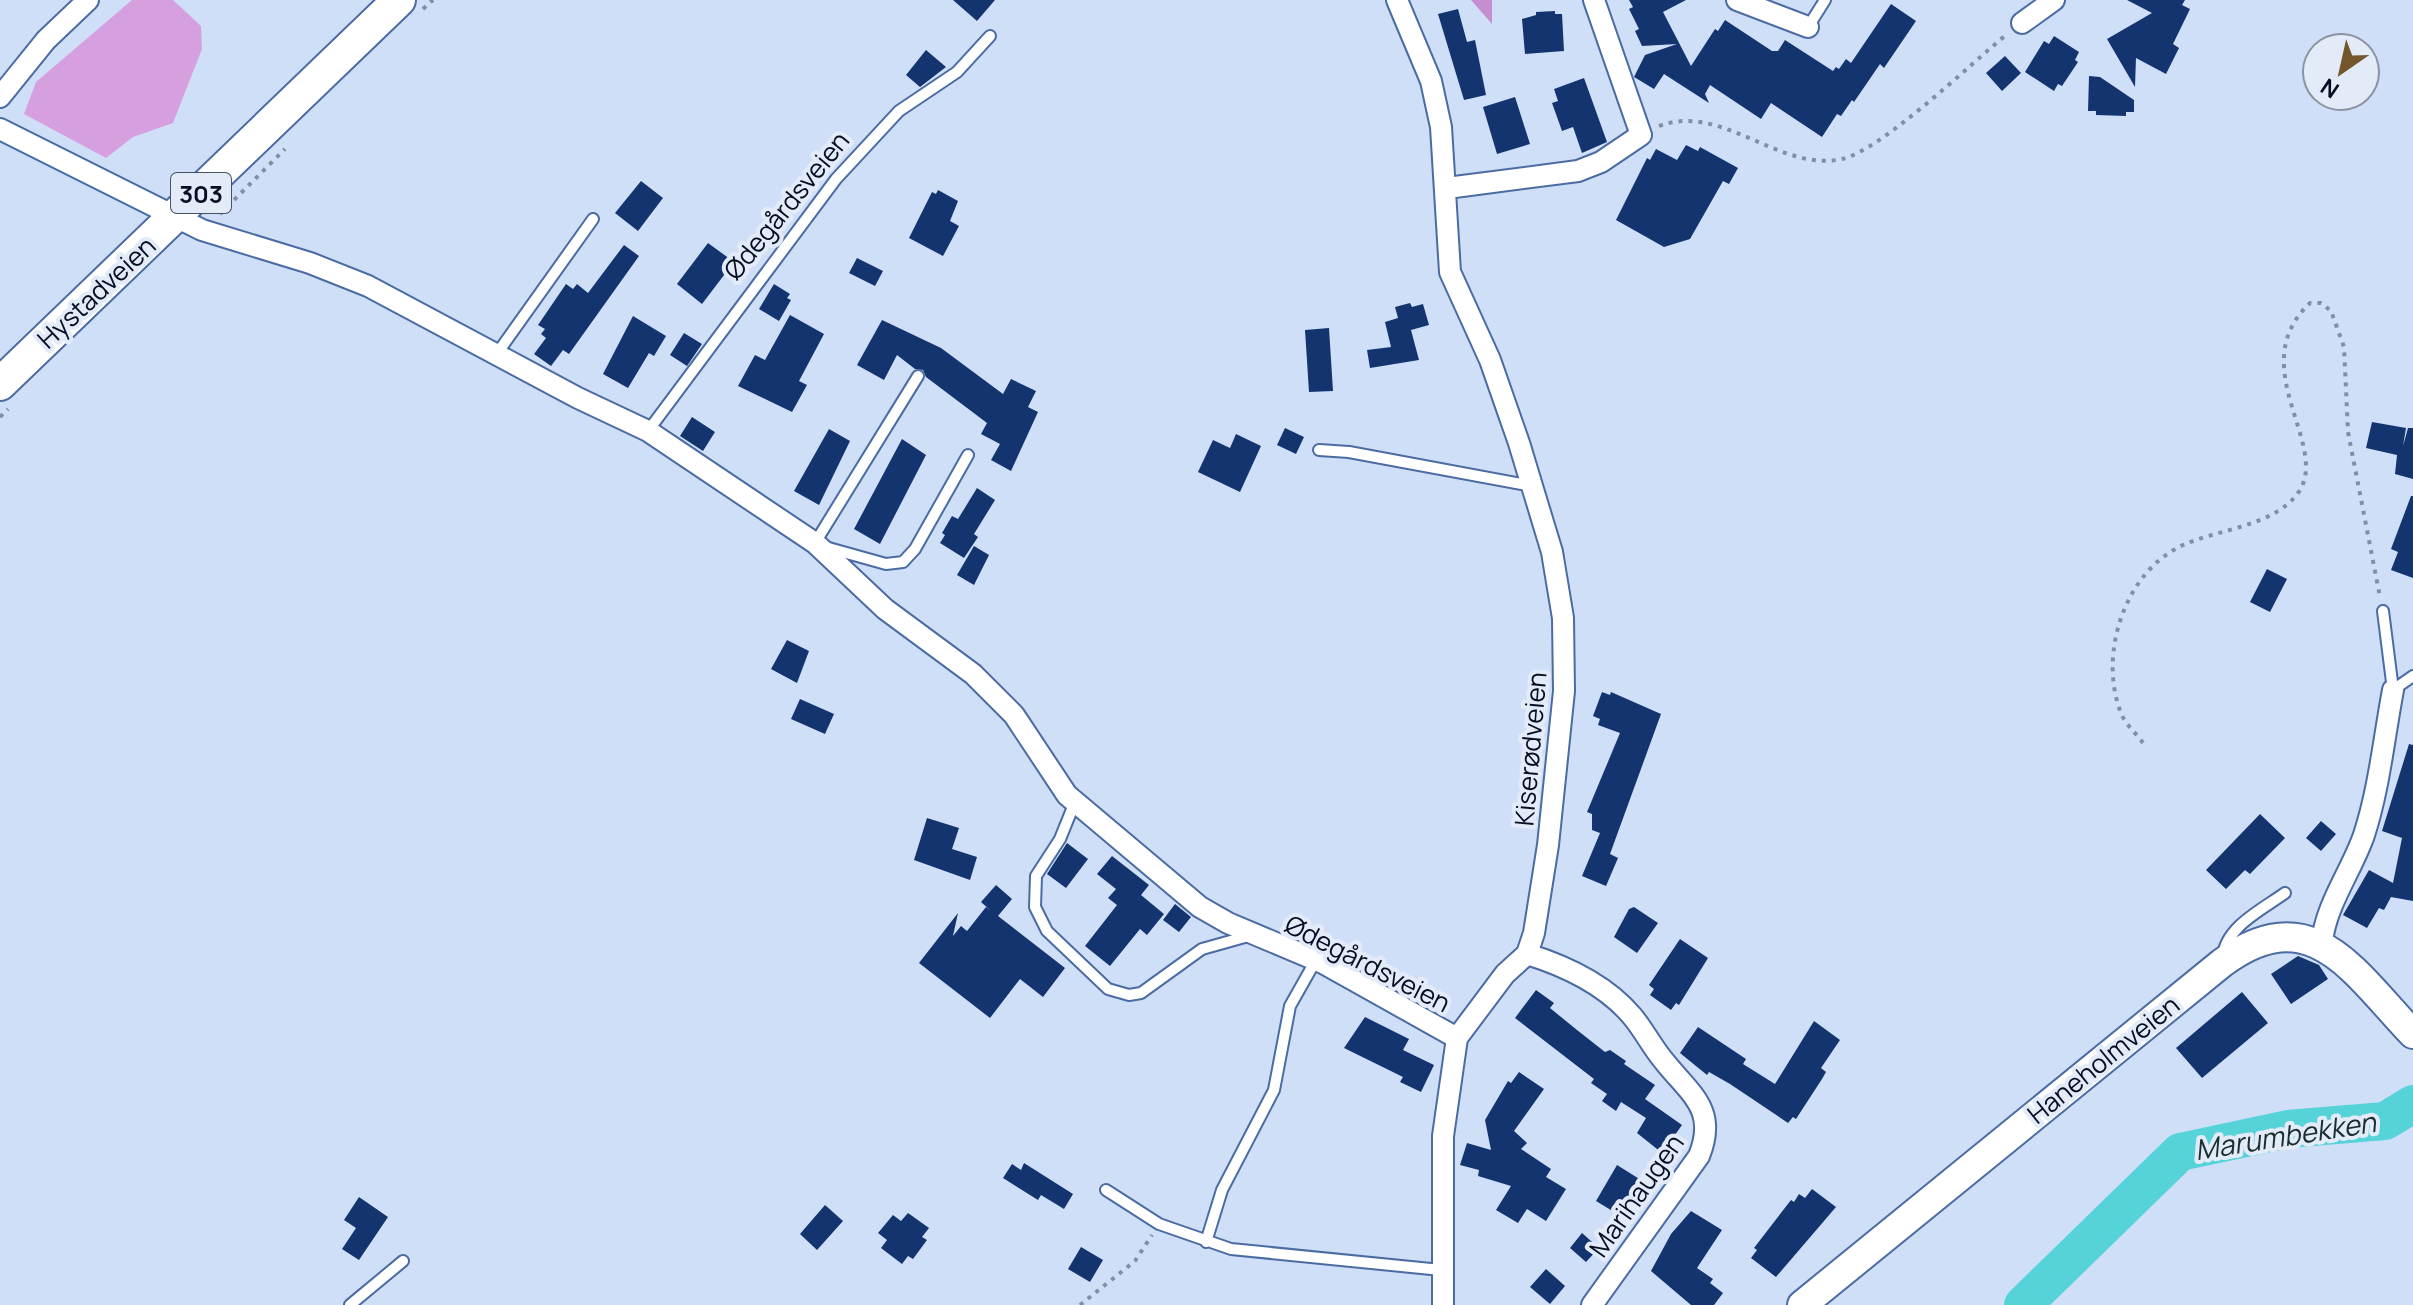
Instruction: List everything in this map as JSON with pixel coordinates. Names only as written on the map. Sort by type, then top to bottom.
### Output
[{"type":"main road","name":"Hystadveien","points":[[0,384],[399,0]]},
{"type":"main road","name":"Haneholmveien","points":[[1802,1305],[2222,963],[2252,944],[2278,937],[2296,936],[2322,943]]},
{"type":"main road","points":[[2322,943],[2343,959],[2413,1034]]},
{"type":"street","points":[[0,97],[46,40],[88,0]]},
{"type":"street","name":"Kiserødveien","points":[[1397,0],[1431,81],[1441,127],[1450,272],[1490,360],[1532,486],[1552,552],[1563,618],[1564,691],[1548,845],[1527,954]]},
{"type":"street","points":[[1447,188],[1578,171],[1601,162],[1641,135],[1594,0]]},
{"type":"street","points":[[1737,0],[1808,27]]},
{"type":"street","points":[[2022,23],[2054,0]]},
{"type":"street","name":"Ødegårdsveien","points":[[0,129],[175,217],[228,240],[341,274],[648,431],[817,545],[894,616],[995,694],[1075,802],[1200,907],[1254,935],[1316,960],[1457,1038]]},
{"type":"street","points":[[2322,943],[2323,929],[2356,857],[2370,815],[2393,690]]},
{"type":"street","points":[[1443,1305],[1443,1136],[1457,1038],[1505,974],[1527,954]]},
{"type":"street","name":"Marihaugen","points":[[1527,954],[1585,977],[1630,1013],[1658,1054],[1696,1097],[1706,1129],[1699,1156],[1592,1305]]},
{"type":"lane","points":[[1808,27],[1825,0]]},
{"type":"lane","name":"Ødegårdsveien","points":[[648,431],[836,179],[899,111],[957,72],[990,36]]},
{"type":"lane","points":[[496,355],[593,219]]},
{"type":"lane","points":[[817,545],[918,376]]},
{"type":"lane","points":[[1319,450],[1349,452],[1532,486]]},
{"type":"lane","name":"Ødegårdsveien","points":[[817,545],[886,564],[903,562],[915,549],[968,455]]},
{"type":"lane","points":[[2383,611],[2393,690],[2413,676]]},
{"type":"lane","name":"Ødegårdsveien","points":[[1075,802],[1060,839],[1036,876],[1035,907],[1047,931],[1108,989],[1129,995],[1141,993],[1202,949],[1254,935]]},
{"type":"lane","points":[[2222,963],[2226,940],[2234,931],[2285,893]]},
{"type":"lane","points":[[1206,1242],[1222,1190],[1274,1090],[1290,1006],[1316,960]]},
{"type":"lane","points":[[1106,1190],[1159,1224],[1231,1249],[1441,1270]]},
{"type":"lane","points":[[350,1305],[403,1261]]},
{"type":"path","points":[[1641,135],[1674,122],[1701,123],[1803,158],[1840,160],[1873,145],[2022,23]]},
{"type":"path","points":[[2143,743],[2122,716],[2114,689],[2113,641],[2129,602],[2148,571],[2181,546],[2280,511],[2300,491],[2305,469],[2283,364],[2292,321],[2310,303],[2321,303],[2331,311],[2344,347],[2348,432],[2383,611]]},
{"type":"path","points":[[1080,1305],[1135,1261],[1159,1224]]},
{"type":"shaded area","points":[[132,0],[173,0],[201,26],[202,49],[173,123],[133,137],[106,158],[24,114],[36,82]]},
{"type":"shaded area","points":[[1471,0],[1492,0],[1492,24]]},
{"type":"building","points":[[953,0],[995,0],[977,21]]},
{"type":"building","points":[[1629,0],[1686,0],[1663,12],[1691,66],[1715,29],[1718,31],[1725,20],[1772,51],[1778,51],[1785,40],[1833,71],[1836,67],[1839,69],[1846,59],[1851,63],[1891,4],[1916,21],[1884,68],[1880,64],[1854,102],[1852,100],[1841,116],[1837,114],[1822,137],[1771,103],[1761,119],[1710,85],[1705,94],[1709,103],[1664,74],[1654,89],[1634,77],[1645,55],[1677,44],[1642,46],[1635,31],[1639,29],[1629,9],[1633,7]]},
{"type":"building","points":[[2127,0],[2185,0],[2182,5],[2190,9],[2173,44],[2179,48],[2166,74],[2136,58],[2135,87],[2107,39],[2152,13]]},
{"type":"building","points":[[1458,9],[1467,42],[1475,40],[1486,95],[1464,100],[1438,14]]},
{"type":"building","points":[[1555,11],[1555,14],[1562,14],[1564,51],[1525,54],[1522,19],[1536,15],[1536,12]]},
{"type":"building","points":[[2054,36],[2079,52],[2075,60],[2078,62],[2062,86],[2058,84],[2054,91],[2025,72],[2044,41],[2049,44]]},
{"type":"building","points":[[926,50],[946,67],[920,87],[906,75]]},
{"type":"building","points":[[2005,56],[2021,73],[2002,91],[1986,73]]},
{"type":"building","points":[[2089,76],[2100,77],[2134,100],[2134,112],[2126,112],[2126,116],[2096,115],[2096,111],[2088,111]]},
{"type":"building","points":[[1584,78],[1607,142],[1582,153],[1573,127],[1562,131],[1552,103],[1558,101],[1554,89]]},
{"type":"building","points":[[1515,97],[1530,144],[1497,154],[1483,107]]},
{"type":"building","points":[[1686,145],[1698,151],[1700,147],[1738,168],[1729,184],[1723,181],[1690,239],[1664,247],[1616,220],[1647,158],[1650,160],[1656,149],[1677,160]]},
{"type":"building","points":[[641,181],[663,198],[638,231],[615,213]]},
{"type":"building","points":[[938,190],[958,201],[950,221],[959,226],[943,256],[909,238],[932,192],[936,194]]},
{"type":"building","points":[[708,243],[734,262],[702,304],[677,284]]},
{"type":"building","points":[[624,245],[639,256],[569,354],[563,350],[551,366],[534,354],[546,338],[541,334],[545,329],[538,325],[566,284],[573,289],[577,284],[588,293]]},
{"type":"building","points":[[857,258],[883,271],[875,286],[849,273]]},
{"type":"building","points":[[774,284],[790,294],[787,298],[791,300],[779,321],[759,309]]},
{"type":"building","points":[[1410,303],[1412,307],[1423,304],[1429,325],[1411,330],[1419,360],[1370,368],[1367,350],[1391,347],[1385,322],[1398,318],[1395,307]]},
{"type":"building","points":[[790,315],[824,334],[799,381],[807,385],[792,412],[738,386],[755,355],[765,360]]},
{"type":"building","points":[[633,316],[666,336],[654,356],[649,353],[628,388],[603,374]]},
{"type":"building","points":[[882,320],[941,348],[1003,394],[1011,379],[1036,391],[1028,407],[1038,412],[1011,471],[991,460],[1000,444],[981,434],[987,423],[926,377],[923,370],[915,369],[897,355],[884,380],[857,365]]},
{"type":"building","points":[[1329,328],[1333,391],[1309,392],[1305,330]]},
{"type":"building","points":[[684,333],[702,344],[687,366],[670,355]]},
{"type":"building","points":[[692,417],[715,432],[703,451],[680,436]]},
{"type":"building","points":[[2372,422],[2406,428],[2403,446],[2408,428],[2413,428],[2413,479],[2395,474],[2397,455],[2366,448]]},
{"type":"building","points":[[1285,428],[1304,437],[1296,454],[1277,445]]},
{"type":"building","points":[[829,429],[850,441],[819,505],[794,491]]},
{"type":"building","points":[[1236,434],[1261,446],[1240,492],[1198,472],[1213,440],[1230,448]]},
{"type":"building","points":[[902,439],[926,455],[880,544],[854,529]]},
{"type":"building","points":[[977,488],[995,500],[974,534],[978,537],[964,558],[940,543],[952,516],[958,519]]},
{"type":"building","points":[[2411,496],[2413,578],[2391,570],[2398,552],[2391,549]]},
{"type":"building","points":[[974,546],[989,555],[974,585],[957,575]]},
{"type":"building","points":[[2267,569],[2287,579],[2270,612],[2250,602]]},
{"type":"building","points":[[787,640],[809,651],[797,683],[771,669]]},
{"type":"building","points":[[1602,692],[1610,695],[1611,692],[1661,714],[1610,854],[1618,858],[1606,886],[1582,876],[1600,833],[1592,830],[1592,814],[1587,812],[1620,733],[1598,725],[1600,719],[1593,716]]},
{"type":"building","points":[[800,699],[834,714],[825,734],[791,719]]},
{"type":"building","points":[[2409,744],[2413,745],[2413,901],[2391,897],[2384,910],[2379,908],[2367,928],[2343,915],[2369,870],[2393,883],[2402,838],[2382,831]]},
{"type":"building","points":[[2260,814],[2285,838],[2250,874],[2245,870],[2226,889],[2206,870]]},
{"type":"building","points":[[927,818],[959,828],[952,849],[977,857],[970,880],[914,860]]},
{"type":"building","points":[[2321,821],[2336,834],[2321,851],[2306,838]]},
{"type":"building","points":[[1067,843],[1088,859],[1066,888],[1047,874]]},
{"type":"building","points":[[1112,856],[1149,885],[1141,895],[1164,914],[1147,935],[1140,929],[1110,966],[1085,946],[1117,905],[1108,898],[1116,889],[1097,874]]},
{"type":"building","points":[[996,885],[1012,899],[998,916],[1065,968],[1043,997],[1020,979],[990,1018],[919,963],[958,913],[953,936],[961,926],[967,931],[986,907],[990,910],[981,902]]},
{"type":"building","points":[[1175,904],[1191,917],[1179,932],[1163,920]]},
{"type":"building","points":[[1634,907],[1658,923],[1637,953],[1614,937],[1629,909]]},
{"type":"building","points":[[1680,939],[1708,958],[1679,1005],[1676,1003],[1671,1010],[1650,995],[1654,989],[1649,985]]},
{"type":"building","points":[[2298,956],[2319,965],[2328,979],[2291,1004],[2271,974]]},
{"type":"building","points":[[1536,990],[1554,1003],[1550,1008],[1577,1030],[1605,1052],[1610,1050],[1626,1061],[1624,1064],[1655,1085],[1645,1099],[1682,1125],[1662,1153],[1637,1133],[1646,1118],[1621,1102],[1616,1111],[1602,1101],[1607,1094],[1591,1083],[1594,1079],[1515,1018]]},
{"type":"building","points":[[2242,992],[2268,1023],[2202,1078],[2176,1048]]},
{"type":"building","points":[[1365,1017],[1409,1039],[1403,1050],[1434,1065],[1421,1092],[1400,1082],[1403,1077],[1344,1048]]},
{"type":"building","points":[[1814,1021],[1840,1040],[1821,1068],[1826,1072],[1822,1079],[1796,1119],[1793,1117],[1788,1123],[1730,1084],[1709,1072],[1707,1075],[1680,1053],[1698,1027],[1746,1059],[1743,1064],[1775,1084]]},
{"type":"building","points":[[1519,1072],[1544,1089],[1514,1131],[1527,1143],[1521,1149],[1551,1169],[1546,1177],[1566,1189],[1546,1221],[1527,1209],[1518,1223],[1496,1210],[1511,1186],[1478,1176],[1479,1170],[1460,1165],[1467,1143],[1491,1150],[1485,1120],[1508,1081],[1511,1083]]},
{"type":"building","points":[[1024,1163],[1073,1194],[1064,1209],[1041,1195],[1038,1200],[1003,1178],[1012,1164],[1021,1170]]},
{"type":"building","points":[[1617,1165],[1641,1180],[1619,1215],[1596,1201]]},
{"type":"building","points":[[1812,1189],[1836,1207],[1776,1277],[1751,1258],[1757,1250],[1754,1248],[1791,1200],[1794,1202],[1799,1194],[1805,1198]]},
{"type":"building","points":[[359,1197],[388,1217],[359,1260],[342,1249],[356,1228],[344,1220]]},
{"type":"building","points":[[825,1205],[843,1221],[817,1250],[800,1234]]},
{"type":"building","points":[[1691,1211],[1722,1230],[1697,1268],[1713,1279],[1710,1283],[1723,1293],[1714,1305],[1691,1305],[1651,1271],[1671,1234]]},
{"type":"building","points":[[908,1213],[929,1228],[922,1237],[927,1240],[913,1259],[908,1256],[902,1264],[881,1248],[887,1240],[878,1233],[893,1215],[901,1221]]},
{"type":"building","points":[[1582,1233],[1599,1248],[1586,1262],[1570,1248]]},
{"type":"building","points":[[1081,1247],[1103,1260],[1090,1282],[1068,1269]]},
{"type":"building","points":[[1546,1269],[1565,1286],[1550,1304],[1530,1287]]},
{"type":"waterway","name":"Marumbekken","points":[[2023,1305],[2180,1152],[2288,1129],[2385,1121],[2413,1104]]}]
